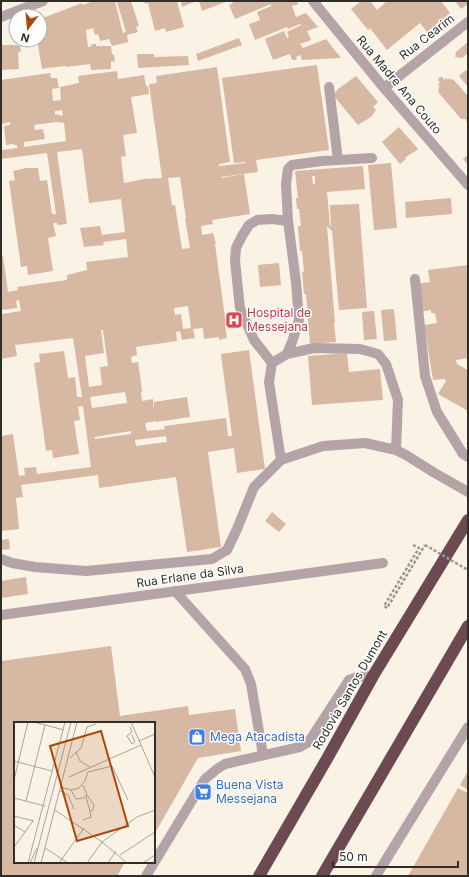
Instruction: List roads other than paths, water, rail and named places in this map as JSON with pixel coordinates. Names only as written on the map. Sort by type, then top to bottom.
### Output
[{"type":"highway","name":"Rodovia Santos Dumont","points":[[259,876],[373,676],[468,520]]},
{"type":"highway","points":[[322,876],[468,626]]},
{"type":"street","points":[[1,17],[43,1]]},
{"type":"street","name":"Rua Madre Ana Couto","points":[[313,1],[384,88],[468,185]]},
{"type":"street","name":"Rua Cearim","points":[[384,88],[468,22]]},
{"type":"street","points":[[329,87],[338,160]]},
{"type":"street","points":[[287,354],[299,320],[296,282],[288,221],[286,184],[288,169],[292,165],[372,158]]},
{"type":"street","points":[[281,460],[269,382],[272,363],[254,340],[240,308],[234,261],[236,248],[242,236],[257,220],[272,219],[288,221]]},
{"type":"street","points":[[415,279],[425,376],[437,412],[463,454],[468,456]]},
{"type":"street","points":[[272,363],[287,354],[314,348],[360,349],[378,354],[386,364],[398,400],[396,450]]},
{"type":"street","points":[[1,559],[12,564],[35,568],[86,571],[212,559],[227,550],[254,487],[281,460],[323,446],[365,443],[396,450],[468,492]]},
{"type":"street","name":"Rua Erlane da Silva","points":[[1,615],[383,563]]},
{"type":"street","points":[[176,591],[245,669],[251,684],[263,755]]},
{"type":"street","points":[[155,861],[205,779],[225,764],[300,747],[307,742],[349,680],[357,677],[373,676]]},
{"type":"street","points":[[376,876],[468,727]]},
{"type":"street","points":[[146,876],[154,863]]},
{"type":"place","name":"Hospital de Messejana","points":[[234,320]]},
{"type":"place","name":"Mega Atacadista","points":[[197,737]]},
{"type":"place","name":"Buena Vista Messejana","points":[[203,792]]}]
